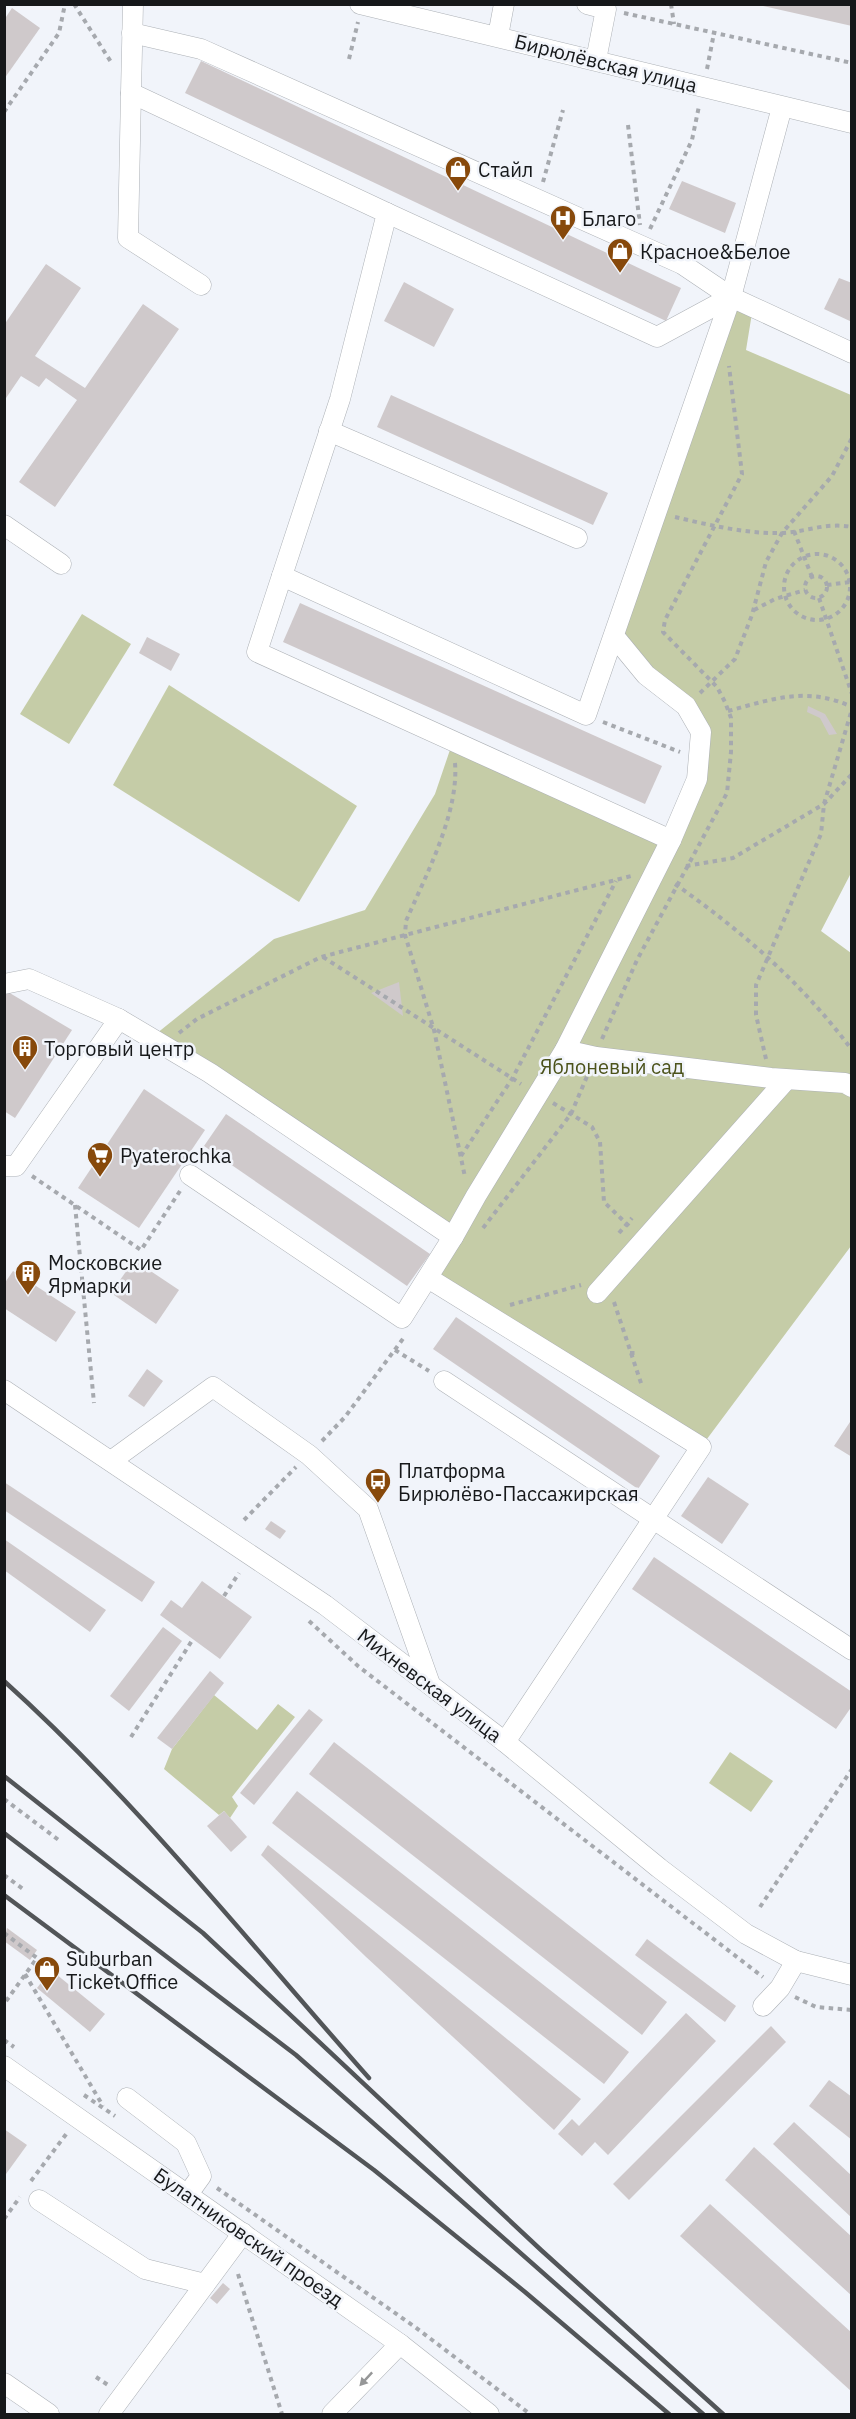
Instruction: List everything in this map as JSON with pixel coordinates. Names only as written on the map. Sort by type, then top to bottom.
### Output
[{"type":"street","points":[[133,4],[128,238],[201,285]]},
{"type":"street","points":[[498,36],[504,4]]},
{"type":"street","name":"Бирюлёвская улица","points":[[361,5],[498,36],[852,123]]},
{"type":"street","points":[[596,7],[596,60]]},
{"type":"street","points":[[132,33],[201,49],[682,264],[731,297],[852,353]]},
{"type":"street","points":[[131,93],[657,337],[731,297]]},
{"type":"street","points":[[282,576],[586,715],[731,297],[782,107]]},
{"type":"street","points":[[387,213],[372,278],[329,431],[257,652],[671,840]]},
{"type":"street","points":[[329,431],[577,538]]},
{"type":"street","points":[[4,525],[62,564]]},
{"type":"street","points":[[190,1175],[402,1318],[566,1050],[671,840],[697,779],[701,757],[701,732],[686,706],[646,675],[614,636]]},
{"type":"street","points":[[4,984],[29,979],[119,1019],[164,1045],[453,1238]]},
{"type":"street","points":[[10,1166],[119,1019]]},
{"type":"street","points":[[566,1050],[596,1057],[778,1079],[845,1083],[852,1087]]},
{"type":"street","points":[[606,1283],[778,1079]]},
{"type":"street","points":[[428,1278],[701,1447],[505,1742]]},
{"type":"street","points":[[444,1381],[852,1650]]},
{"type":"street","points":[[111,1461],[213,1387],[309,1455],[368,1509],[430,1684]]},
{"type":"street","name":"Михневская улица","points":[[4,1390],[325,1605],[505,1742],[668,1875],[746,1934],[796,1961],[852,1976]]},
{"type":"street","points":[[763,2006],[780,1988],[796,1961]]},
{"type":"street","name":"Булатниковский проезд","points":[[4,2066],[400,2344],[489,2415]]},
{"type":"street","points":[[127,2098],[186,2143],[201,2176],[188,2194]]},
{"type":"street","points":[[30,2193],[145,2269],[205,2284]]},
{"type":"street","points":[[109,2415],[243,2233]]},
{"type":"street","points":[[332,2415],[400,2344]]},
{"type":"street","points":[[4,2383],[49,2415]]},
{"type":"path","points":[[4,112],[59,33],[65,4]]},
{"type":"path","points":[[74,4],[112,63]]},
{"type":"path","points":[[671,4],[674,24]]},
{"type":"path","points":[[349,59],[361,5]]},
{"type":"path","points":[[596,7],[852,63]]},
{"type":"path","points":[[642,247],[692,140],[714,33]]},
{"type":"path","points":[[538,200],[563,110]]},
{"type":"path","points":[[628,125],[642,247]]},
{"type":"path","points":[[686,706],[735,659],[753,610],[766,562],[783,533],[832,476],[852,438]]},
{"type":"path","points":[[657,512],[716,527],[783,533],[829,524],[852,526]]},
{"type":"path","points":[[794,531],[812,577]]},
{"type":"path","points":[[814,554],[833,559],[847,572],[851,582],[847,600],[832,617],[813,620],[801,615],[792,609],[785,596],[785,579],[789,569],[804,556],[814,554]]},
{"type":"path","points":[[812,577],[823,578],[827,585],[826,591],[819,598]]},
{"type":"path","points":[[805,590],[805,585],[812,577]]},
{"type":"path","points":[[827,585],[851,582]]},
{"type":"path","points":[[753,610],[805,590]]},
{"type":"path","points":[[805,590],[813,597],[819,598]]},
{"type":"path","points":[[819,598],[852,694]]},
{"type":"path","points":[[728,711],[778,698],[807,694],[835,699],[852,708],[824,804],[821,834],[756,985],[756,1015],[778,1079]]},
{"type":"path","points":[[586,715],[659,746]]},
{"type":"path","points":[[453,741],[456,780],[440,841],[406,921],[405,935],[434,1030],[470,1205]]},
{"type":"path","points":[[833,752],[838,756]]},
{"type":"path","points":[[164,1045],[197,1019],[322,957],[655,870],[733,858],[824,804],[852,774]]},
{"type":"path","points":[[655,870],[712,911],[769,957],[822,1010],[852,1050]]},
{"type":"path","points":[[460,1157],[512,1078],[616,880]]},
{"type":"path","points":[[322,957],[434,1030],[592,1127],[600,1142],[604,1202],[644,1239]]},
{"type":"path","points":[[540,1008],[547,1012]]},
{"type":"path","points":[[10,1166],[75,1205],[141,1250],[190,1175]]},
{"type":"path","points":[[75,1205],[94,1403]]},
{"type":"path","points":[[619,1233],[632,1218]]},
{"type":"path","points":[[483,1311],[606,1283],[643,1388]]},
{"type":"path","points":[[395,1350],[444,1381]]},
{"type":"path","points":[[630,1353],[639,1353]]},
{"type":"path","points":[[345,1417],[389,1358]]},
{"type":"path","points":[[224,1596],[238,1573],[248,1579]]},
{"type":"path","points":[[302,1616],[358,1666],[751,1970],[807,2004],[852,2010]]},
{"type":"path","points":[[130,1737],[193,1639]]},
{"type":"path","points":[[760,1907],[852,1769]]},
{"type":"path","points":[[4,1799],[60,1841]]},
{"type":"path","points":[[4,1875],[23,1889]]},
{"type":"path","points":[[4,1934],[37,1958],[4,2004]]},
{"type":"path","points":[[25,1974],[105,2109]]},
{"type":"path","points":[[4,2219],[30,2193],[66,2133]]},
{"type":"path","points":[[230,2250],[282,2415]]},
{"type":"green space","name":"Яблоневый сад","points":[[731,297],[753,307],[746,350],[851,395],[851,873],[821,931],[851,953],[852,1072],[845,1083],[852,1088],[851,1246],[701,1447],[428,1278],[453,1238],[151,1038],[274,939],[365,910],[435,794],[453,741],[671,840],[701,732],[614,636]]},
{"type":"green space","points":[[82,614],[131,644],[69,744],[20,714]]},
{"type":"green space","points":[[169,685],[357,806],[299,902],[113,785]]},
{"type":"green space","points":[[214,1695],[257,1730],[278,1704],[295,1717],[232,1797],[238,1806],[230,1818],[224,1811],[219,1815],[164,1769],[172,1749]]},
{"type":"green space","points":[[730,1752],[773,1781],[751,1812],[709,1783]]},
{"type":"building","points":[[852,4],[852,26],[759,5]]},
{"type":"building","points":[[12,8],[40,28],[4,79],[4,20]]},
{"type":"building","points":[[201,61],[681,288],[666,321],[185,93]]},
{"type":"building","points":[[682,181],[736,203],[725,233],[669,209]]},
{"type":"building","points":[[46,264],[81,288],[35,356],[85,388],[143,304],[179,329],[55,507],[19,482],[77,400],[46,378],[39,387],[21,376],[4,401],[4,325]]},
{"type":"building","points":[[839,278],[852,283],[852,322],[824,309]]},
{"type":"building","points":[[404,282],[454,309],[434,347],[384,321]]},
{"type":"building","points":[[391,395],[608,493],[593,525],[377,427]]},
{"type":"building","points":[[300,603],[662,766],[645,804],[283,642]]},
{"type":"building","points":[[147,637],[180,654],[171,671],[139,653]]},
{"type":"building","points":[[808,706],[825,714],[837,734],[829,735],[820,718],[807,712]]},
{"type":"building","points":[[399,982],[403,1016],[371,993]]},
{"type":"building","name":"Торговый центр","points":[[8,992],[72,1030],[15,1118],[4,1111],[4,997]]},
{"type":"building","points":[[144,1089],[205,1130],[139,1228],[78,1188]]},
{"type":"building","points":[[226,1114],[430,1254],[407,1286],[204,1146]]},
{"type":"building","points":[[134,1260],[179,1290],[156,1324],[111,1293]]},
{"type":"building","name":"Московские Ярмарки","points":[[13,1271],[76,1312],[56,1342],[4,1308],[4,1284]]},
{"type":"building","points":[[456,1317],[660,1456],[638,1489],[433,1349]]},
{"type":"building","points":[[147,1369],[163,1381],[144,1407],[128,1396]]},
{"type":"building","points":[[852,1419],[852,1457],[834,1446]]},
{"type":"building","points":[[708,1477],[749,1504],[722,1544],[681,1516]]},
{"type":"building","points":[[4,1482],[155,1582],[142,1602],[4,1510]]},
{"type":"building","points":[[271,1521],[286,1531],[280,1539],[265,1529]]},
{"type":"building","points":[[4,1539],[106,1610],[90,1632],[4,1570]]},
{"type":"building","points":[[654,1557],[852,1692],[852,1706],[836,1729],[632,1589]]},
{"type":"building","points":[[202,1581],[252,1617],[220,1659],[160,1615],[171,1600],[182,1608]]},
{"type":"building","points":[[163,1627],[182,1641],[129,1711],[110,1696]]},
{"type":"building","points":[[210,1671],[224,1683],[172,1749],[157,1738]]},
{"type":"building","points":[[309,1709],[323,1720],[254,1805],[240,1793]]},
{"type":"building","points":[[334,1742],[667,2002],[642,2035],[309,1774]]},
{"type":"building","points":[[297,1791],[629,2052],[604,2084],[272,1823]]},
{"type":"building","points":[[224,1811],[247,1837],[231,1852],[207,1826]]},
{"type":"building","points":[[268,1845],[581,2099],[554,2130],[365,1956],[261,1855]]},
{"type":"building","points":[[7,1928],[37,1950],[30,1960],[4,1941]]},
{"type":"building","points":[[647,1939],[736,2006],[725,2022],[635,1955]]},
{"type":"building","points":[[51,1970],[105,2014],[90,2032],[37,1988]]},
{"type":"building","points":[[686,2013],[716,2041],[608,2155],[595,2142],[582,2156],[558,2134],[572,2119],[579,2126]]},
{"type":"building","points":[[771,2026],[786,2042],[629,2200],[613,2184]]},
{"type":"building","points":[[829,2080],[852,2097],[852,2140],[809,2106]]},
{"type":"building","points":[[794,2122],[852,2176],[852,2218],[773,2144]]},
{"type":"building","points":[[4,2129],[27,2145],[6,2174],[4,2173]]},
{"type":"building","points":[[754,2147],[852,2237],[852,2296],[725,2180]]},
{"type":"building","points":[[710,2204],[852,2333],[852,2392],[680,2236]]},
{"type":"building","points":[[223,2283],[230,2289],[217,2304],[210,2298]]},
{"type":"railway","points":[[4,1681],[53,1727],[147,1824],[369,2078]]},
{"type":"railway","points":[[4,1776],[203,1933],[541,2250],[723,2414]]},
{"type":"railway","points":[[4,1833],[296,2055],[703,2414]]},
{"type":"railway","points":[[4,1895],[374,2170],[525,2292],[669,2414]]},
{"type":"place","name":"Стайл","points":[[458,192]]},
{"type":"place","name":"Благо","points":[[563,241]]},
{"type":"place","name":"Красное&Белое","points":[[620,274]]},
{"type":"place","name":"Торговый центр","points":[[25,1071]]},
{"type":"place","name":"Pyaterochka","points":[[100,1178]]},
{"type":"place","name":"Московские Ярмарки","points":[[28,1296]]},
{"type":"place","name":"Платформа Бирюлёво-Пассажирская","points":[[378,1504]]},
{"type":"place","name":"Suburban Ticket Office","points":[[47,1992]]}]
